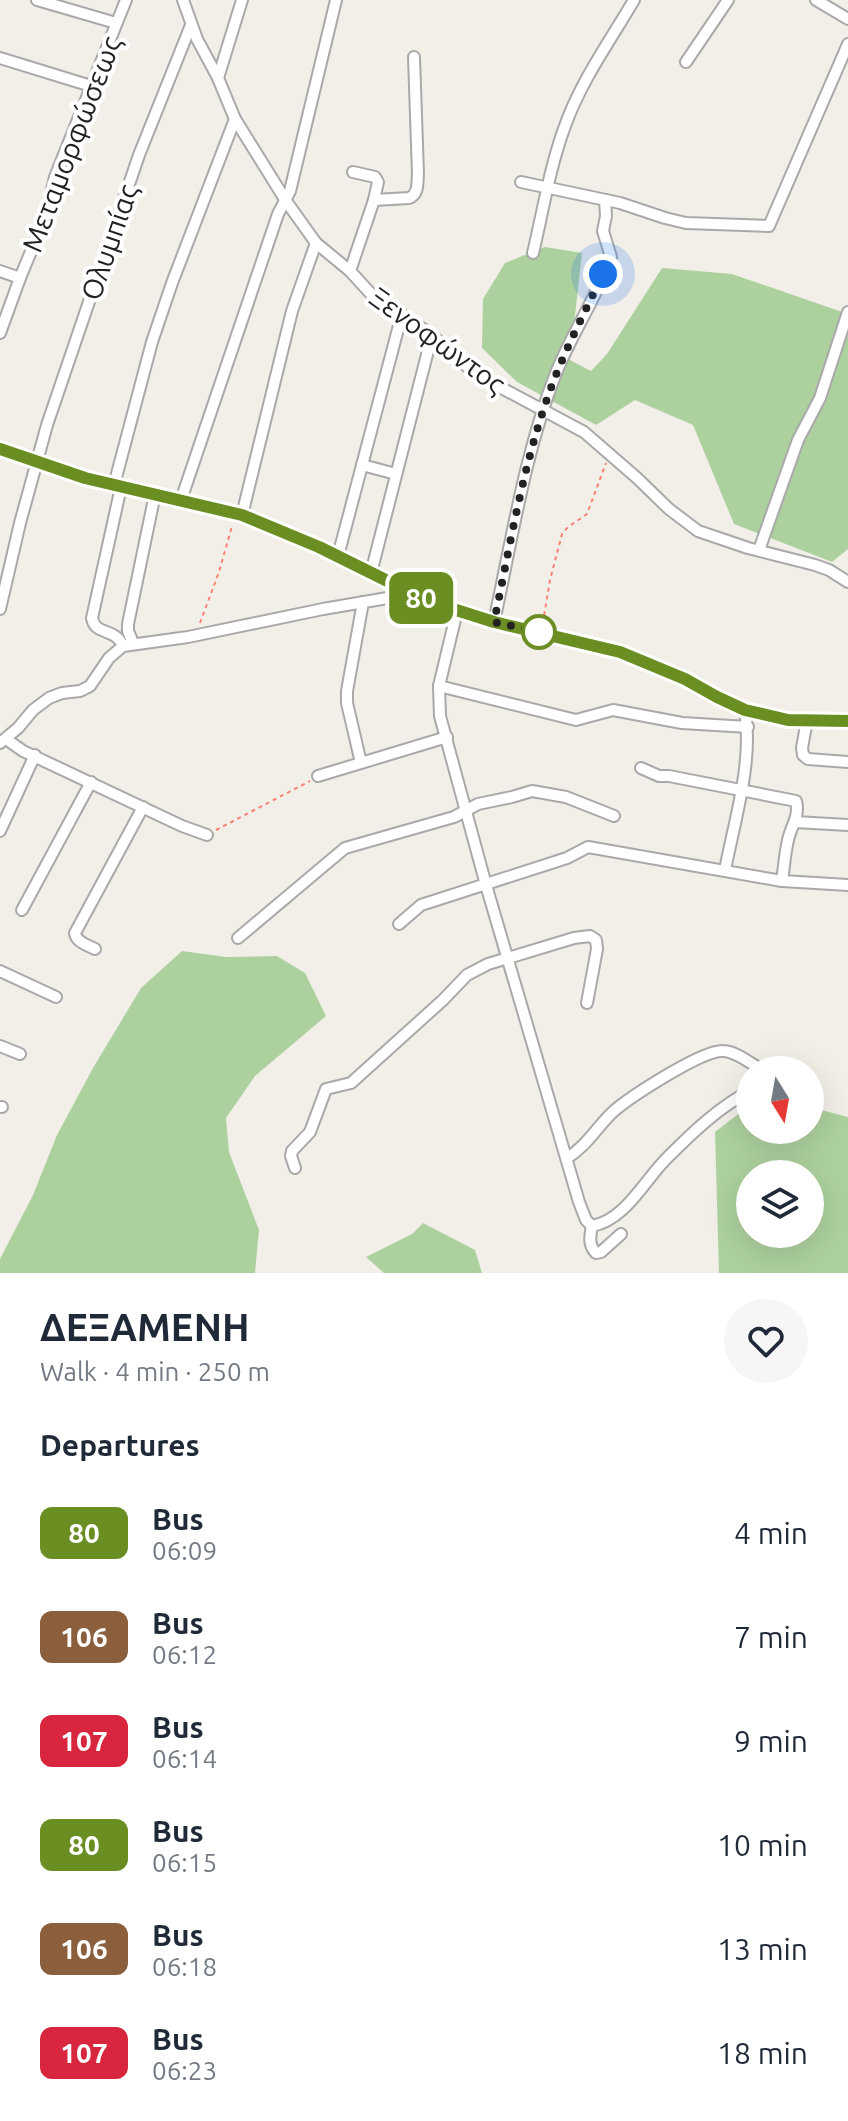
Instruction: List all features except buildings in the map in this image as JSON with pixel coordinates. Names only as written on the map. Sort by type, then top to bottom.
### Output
[{"type":"street","points":[[37,0],[116,23]]},
{"type":"street","name":"Μεταμορφώσεως","points":[[0,333],[42,226],[55,177],[126,0]]},
{"type":"street","name":"Ξενοφώντος","points":[[183,0],[191,25],[235,119],[286,201],[316,243],[350,271],[372,295],[432,335],[481,377],[584,432],[685,523],[717,538],[829,570],[848,582]]},
{"type":"street","points":[[218,78],[242,0]]},
{"type":"street","points":[[181,500],[278,214],[294,176],[336,0]]},
{"type":"street","points":[[533,253],[565,124],[594,66],[634,0]]},
{"type":"street","points":[[686,62],[728,0]]},
{"type":"street","points":[[816,0],[848,19]]},
{"type":"street","name":"Ολυμπίας","points":[[0,609],[36,462],[61,381],[134,169],[191,25]]},
{"type":"street","points":[[521,182],[620,203],[686,223],[769,226],[848,44]]},
{"type":"street","points":[[374,200],[409,198],[416,191],[414,57]]},
{"type":"street","points":[[0,58],[91,86]]},
{"type":"street","points":[[128,645],[112,632],[92,624],[118,486],[152,342],[235,119]]},
{"type":"street","points":[[350,271],[374,200],[377,179],[353,172]]},
{"type":"street","points":[[494,622],[543,410],[571,338],[611,257],[603,231],[605,200]]},
{"type":"street","points":[[238,514],[292,311],[316,243]]},
{"type":"street","points":[[0,271],[20,278]]},
{"type":"street","points":[[759,550],[798,440],[820,398],[848,312]]},
{"type":"street","points":[[338,556],[402,314]]},
{"type":"street","points":[[371,573],[432,335]]},
{"type":"street","points":[[0,449],[118,486],[238,514],[338,556],[411,594],[494,622],[620,652],[685,679],[745,710],[788,720],[848,721]]},
{"type":"street","points":[[362,465],[396,474]]},
{"type":"street","points":[[128,645],[128,624],[155,494]]},
{"type":"street","points":[[207,835],[3,741],[49,698],[90,686],[109,658],[128,645],[411,594]]},
{"type":"street","points":[[361,763],[347,691],[363,602]]},
{"type":"street","points":[[457,611],[439,686],[440,716],[531,1042],[586,1220],[592,1226]]},
{"type":"street","points":[[439,686],[576,720],[613,710],[682,723],[748,727]]},
{"type":"street","points":[[725,870],[747,756],[745,710]]},
{"type":"street","points":[[807,720],[803,755],[808,759],[848,762]]},
{"type":"street","points":[[318,776],[447,737]]},
{"type":"street","points":[[0,831],[35,755]]},
{"type":"street","points":[[641,768],[659,776],[796,801],[795,822],[788,841],[782,881]]},
{"type":"street","points":[[22,910],[91,782]]},
{"type":"street","points":[[238,938],[345,848],[454,817],[478,804],[532,791],[566,797],[614,816]]},
{"type":"street","points":[[95,949],[80,941],[75,933],[143,807]]},
{"type":"street","points":[[795,822],[848,825]]},
{"type":"street","points":[[399,924],[421,905],[567,858],[588,847],[782,881],[848,885]]},
{"type":"street","points":[[295,1168],[292,1151],[310,1132],[326,1089],[351,1083],[467,975],[508,957],[590,936],[596,940],[597,949],[587,1003]]},
{"type":"street","points":[[0,971],[56,997]]},
{"type":"street","points":[[0,1046],[20,1054]]},
{"type":"street","points":[[567,1158],[577,1152],[615,1111],[676,1070],[711,1053],[723,1051],[736,1056]]},
{"type":"street","points":[[592,1226],[614,1217],[665,1159],[697,1128],[736,1098]]},
{"type":"street","points":[[592,1226],[590,1239],[596,1253],[621,1234]]},
{"type":"path","points":[[535,631],[544,616],[562,534],[587,514],[609,454]]},
{"type":"path","points":[[199,634],[202,615],[238,514]]},
{"type":"path","points":[[207,835],[318,776]]},
{"type":"green space","points":[[545,247],[582,253],[570,360],[591,371],[607,354],[662,268],[732,274],[848,314],[848,549],[832,562],[734,524],[693,425],[635,400],[596,425],[517,382],[482,348],[483,299],[505,263]]},
{"type":"green space","points":[[182,951],[226,957],[277,956],[305,973],[326,1016],[255,1076],[226,1118],[229,1152],[259,1230],[255,1273],[0,1273],[0,1259],[33,1195],[57,1135],[93,1068],[141,988]]},
{"type":"green space","points":[[824,1111],[848,1117],[848,1273],[719,1273],[715,1132],[736,1116],[736,1144],[824,1144]]},
{"type":"green space","points":[[423,1223],[475,1250],[482,1273],[384,1273],[366,1257],[412,1234]]},
{"type":"bus line","name":"80","points":[[0,449],[85,478],[242,515],[319,547],[428,601],[494,622],[620,652],[685,679],[745,710],[788,720],[848,721]]},
{"type":"route","points":[[539,632],[494,622],[543,410],[571,338],[603,274]]}]
